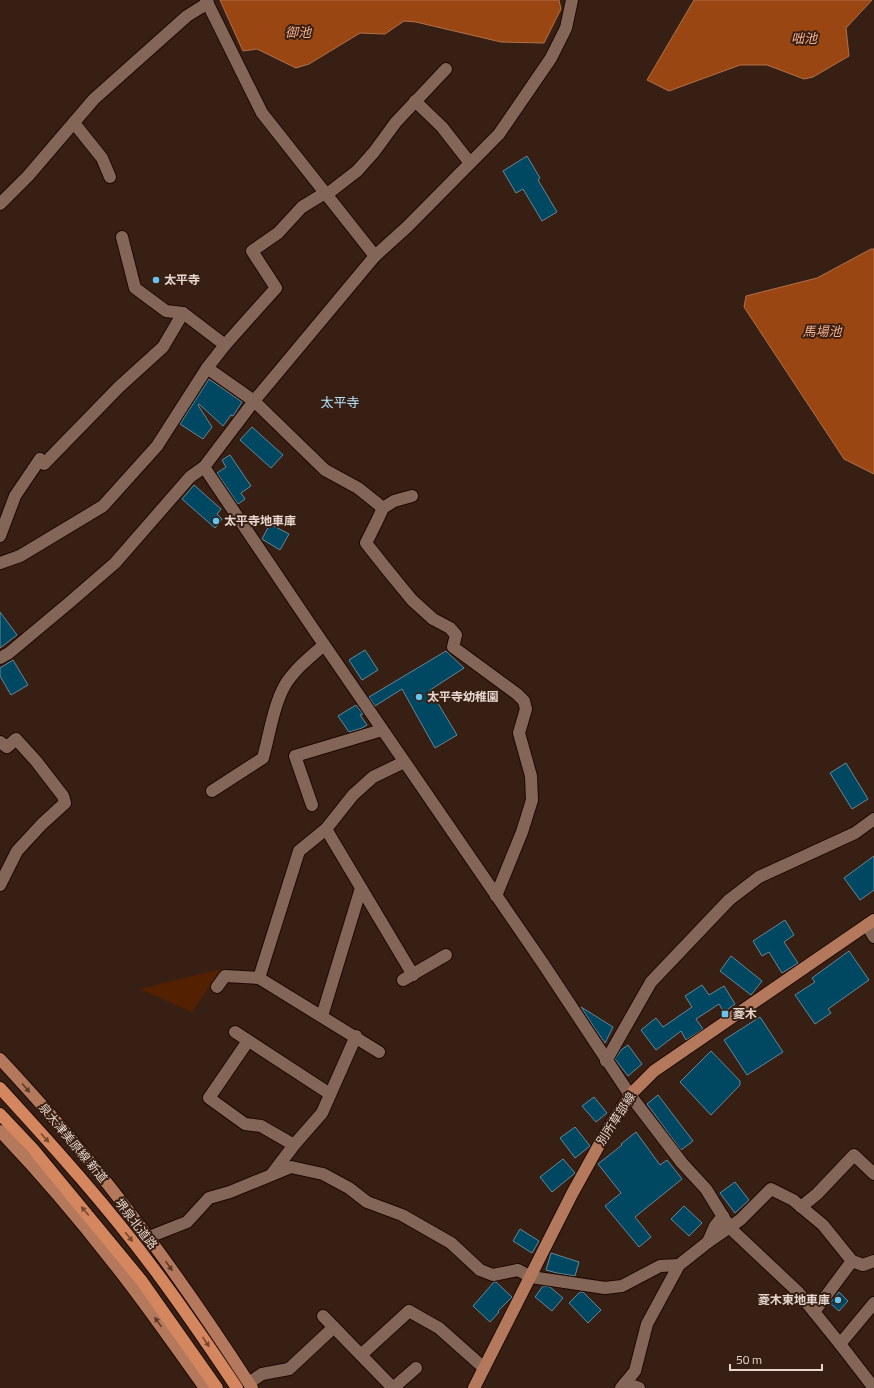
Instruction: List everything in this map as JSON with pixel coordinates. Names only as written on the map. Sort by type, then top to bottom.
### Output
[{"type":"highway","name":"堺泉北道路","points":[[0,1088],[47,1139],[142,1254],[205,1340],[237,1388]]},
{"type":"highway","points":[[0,1114],[33,1149],[141,1280],[217,1388]]},
{"type":"main road","name":"別所草部線","points":[[474,1388],[580,1180],[609,1127],[630,1095],[654,1071],[871,922]]},
{"type":"main road","name":"泉大津美原線 新道","points":[[0,1059],[108,1183],[149,1237],[202,1312],[250,1385]]},
{"type":"main road","points":[[0,1131],[41,1175],[112,1260],[205,1388]]},
{"type":"street","points":[[0,658],[9,653],[115,563],[190,477],[204,467],[254,401],[375,256],[499,134],[551,58],[566,28],[572,0]]},
{"type":"street","points":[[0,204],[28,176],[100,94],[187,16],[207,2],[262,113],[375,256]]},
{"type":"street","points":[[0,563],[20,556],[103,506],[157,446],[207,368],[225,344],[276,288],[252,251],[278,233],[302,207],[325,194],[357,171],[374,152],[396,122],[446,69]]},
{"type":"street","points":[[415,101],[442,127],[470,163]]},
{"type":"street","points":[[74,122],[102,158],[110,177]]},
{"type":"street","points":[[122,237],[135,288],[166,311],[183,313],[225,344]]},
{"type":"street","points":[[0,536],[15,496],[42,462],[119,387],[163,347],[183,313]]},
{"type":"street","points":[[207,368],[254,401],[325,470],[358,488],[383,508]]},
{"type":"street","points":[[204,467],[630,1095],[682,1162],[706,1189],[730,1228],[798,1292],[874,1388]]},
{"type":"street","points":[[412,496],[394,501],[383,508],[366,543],[412,600],[433,619],[450,628],[456,635],[453,647],[518,694],[524,701],[526,709],[519,733],[531,776],[532,800],[522,832],[496,896]]},
{"type":"street","points":[[212,791],[263,758],[278,701],[285,685],[297,668],[324,645]]},
{"type":"street","points":[[312,805],[295,756],[382,730]]},
{"type":"street","points":[[0,742],[7,747],[16,739],[36,761],[63,796],[65,803],[16,851],[0,885]]},
{"type":"street","points":[[259,978],[299,851],[326,829],[353,795],[373,776],[404,762]]},
{"type":"street","points":[[606,1061],[651,982],[729,900],[759,877],[855,833],[874,819]]},
{"type":"street","points":[[326,829],[361,888],[408,978],[446,955]]},
{"type":"street","points":[[322,1016],[361,888]]},
{"type":"street","points":[[871,922],[874,937]]},
{"type":"street","points":[[218,988],[225,976],[259,978],[356,1036],[379,1052]]},
{"type":"street","points":[[235,1032],[330,1094]]},
{"type":"street","points":[[272,1174],[294,1145],[322,1113],[356,1036]]},
{"type":"street","points":[[248,1041],[209,1098],[245,1124],[261,1126],[294,1145]]},
{"type":"street","points":[[801,1207],[817,1194],[854,1155],[874,1174]]},
{"type":"street","points":[[149,1237],[187,1222],[210,1198],[230,1192],[291,1167],[323,1174],[349,1188],[367,1202],[402,1215],[451,1243],[480,1270],[493,1275],[518,1270],[531,1277],[605,1288],[622,1286],[660,1266],[678,1265]]},
{"type":"street","points":[[639,1388],[623,1385],[635,1371],[647,1324],[678,1265],[740,1220],[771,1189],[793,1200],[822,1225],[852,1261],[864,1265],[874,1261]]},
{"type":"street","points":[[708,1242],[723,1216]]},
{"type":"street","points":[[814,1312],[852,1261]]},
{"type":"street","points":[[840,1344],[874,1303]]},
{"type":"street","points":[[361,1354],[409,1311],[439,1328],[484,1368]]},
{"type":"street","points":[[323,1316],[393,1388],[416,1368]]},
{"type":"street","points":[[250,1385],[262,1374],[289,1369],[334,1327]]},
{"type":"shaded area","points":[[221,969],[192,1012],[140,989]]},
{"type":"water","name":"御池","points":[[220,0],[559,0],[561,9],[544,43],[501,42],[416,22],[404,21],[385,34],[360,33],[309,64],[296,68],[257,49],[243,51]]},
{"type":"water","name":"咄池","points":[[694,0],[872,0],[846,28],[849,56],[813,77],[804,79],[767,65],[740,65],[669,91],[647,80]]},
{"type":"water","name":"馬場池","points":[[871,249],[874,249],[874,474],[844,459],[744,307],[746,296],[817,278]]},
{"type":"building","points":[[527,156],[540,178],[538,180],[557,212],[542,221],[523,189],[516,193],[503,171]]},
{"type":"building","points":[[209,379],[242,402],[233,416],[231,415],[223,426],[199,404],[198,405],[212,427],[203,439],[180,424]]},
{"type":"building","points":[[252,427],[283,455],[271,468],[240,440]]},
{"type":"building","points":[[230,455],[251,486],[241,493],[245,499],[238,504],[217,473],[226,467],[222,460]]},
{"type":"building","points":[[194,485],[221,509],[217,514],[222,519],[215,528],[182,499]]},
{"type":"building","points":[[270,524],[289,534],[280,550],[262,539]]},
{"type":"building","points":[[0,612],[17,635],[0,648]]},
{"type":"building","points":[[365,650],[378,670],[362,680],[349,660]]},
{"type":"building","points":[[446,651],[464,668],[430,690],[457,735],[435,748],[402,689],[375,706],[369,697]]},
{"type":"building","points":[[13,660],[28,685],[11,695],[0,676],[0,668]]},
{"type":"building","points":[[356,705],[363,714],[360,715],[367,725],[349,732],[338,716]]},
{"type":"building","points":[[846,763],[868,799],[852,809],[830,773]]},
{"type":"building","points":[[874,856],[874,890],[860,900],[844,878]]},
{"type":"building","points":[[785,920],[794,935],[784,942],[798,963],[782,973],[769,952],[762,956],[753,941]]},
{"type":"building","points":[[849,951],[869,980],[828,1009],[831,1013],[815,1024],[795,995],[815,982],[812,978]]},
{"type":"building","points":[[731,956],[762,981],[751,995],[720,971]]},
{"type":"building","points":[[702,985],[709,995],[724,986],[735,1004],[724,1012],[719,1004],[696,1019],[703,1029],[686,1040],[681,1031],[656,1050],[641,1030],[656,1018],[663,1027],[692,1007],[685,996]]},
{"type":"building","points":[[581,1007],[613,1027],[605,1043],[594,1027]]},
{"type":"building","points":[[760,1017],[783,1052],[747,1075],[724,1040]]},
{"type":"building","points":[[628,1045],[642,1064],[628,1076],[615,1059],[621,1050]]},
{"type":"building","points":[[711,1051],[740,1081],[740,1085],[711,1115],[680,1082]]},
{"type":"building","points":[[658,1095],[693,1141],[681,1150],[647,1104]]},
{"type":"building","points":[[594,1097],[607,1113],[596,1122],[582,1106]]},
{"type":"building","points":[[575,1127],[590,1146],[575,1158],[560,1138]]},
{"type":"building","points":[[636,1132],[660,1165],[667,1160],[682,1179],[635,1217],[651,1237],[639,1247],[605,1206],[621,1193],[598,1164]]},
{"type":"building","points":[[563,1159],[575,1173],[552,1192],[540,1177]]},
{"type":"building","points":[[735,1182],[749,1200],[735,1213],[720,1193]]},
{"type":"building","points":[[684,1206],[702,1223],[689,1236],[671,1219]]},
{"type":"building","points":[[520,1229],[539,1241],[532,1253],[513,1241]]},
{"type":"building","points":[[551,1253],[579,1262],[575,1276],[546,1270]]},
{"type":"building","points":[[494,1282],[496,1282],[512,1297],[498,1311],[499,1312],[490,1322],[473,1306]]},
{"type":"building","points":[[543,1286],[550,1287],[563,1298],[552,1311],[535,1297]]},
{"type":"building","points":[[580,1292],[583,1292],[601,1310],[588,1323],[569,1303]]},
{"type":"building","name":"菱木東地車庫","points":[[839,1292],[848,1301],[839,1311],[830,1303]]},
{"type":"place","name":"太平寺","points":[[156,280]]},
{"type":"place","name":"太平寺地車庫","points":[[216,521]]},
{"type":"place","name":"太平寺幼稚園","points":[[419,697]]},
{"type":"place","name":"菱木","points":[[725,1014]]},
{"type":"place","name":"菱木東地車庫","points":[[838,1300]]},
{"type":"district","name":"太平寺","points":[[340,402]]}]
